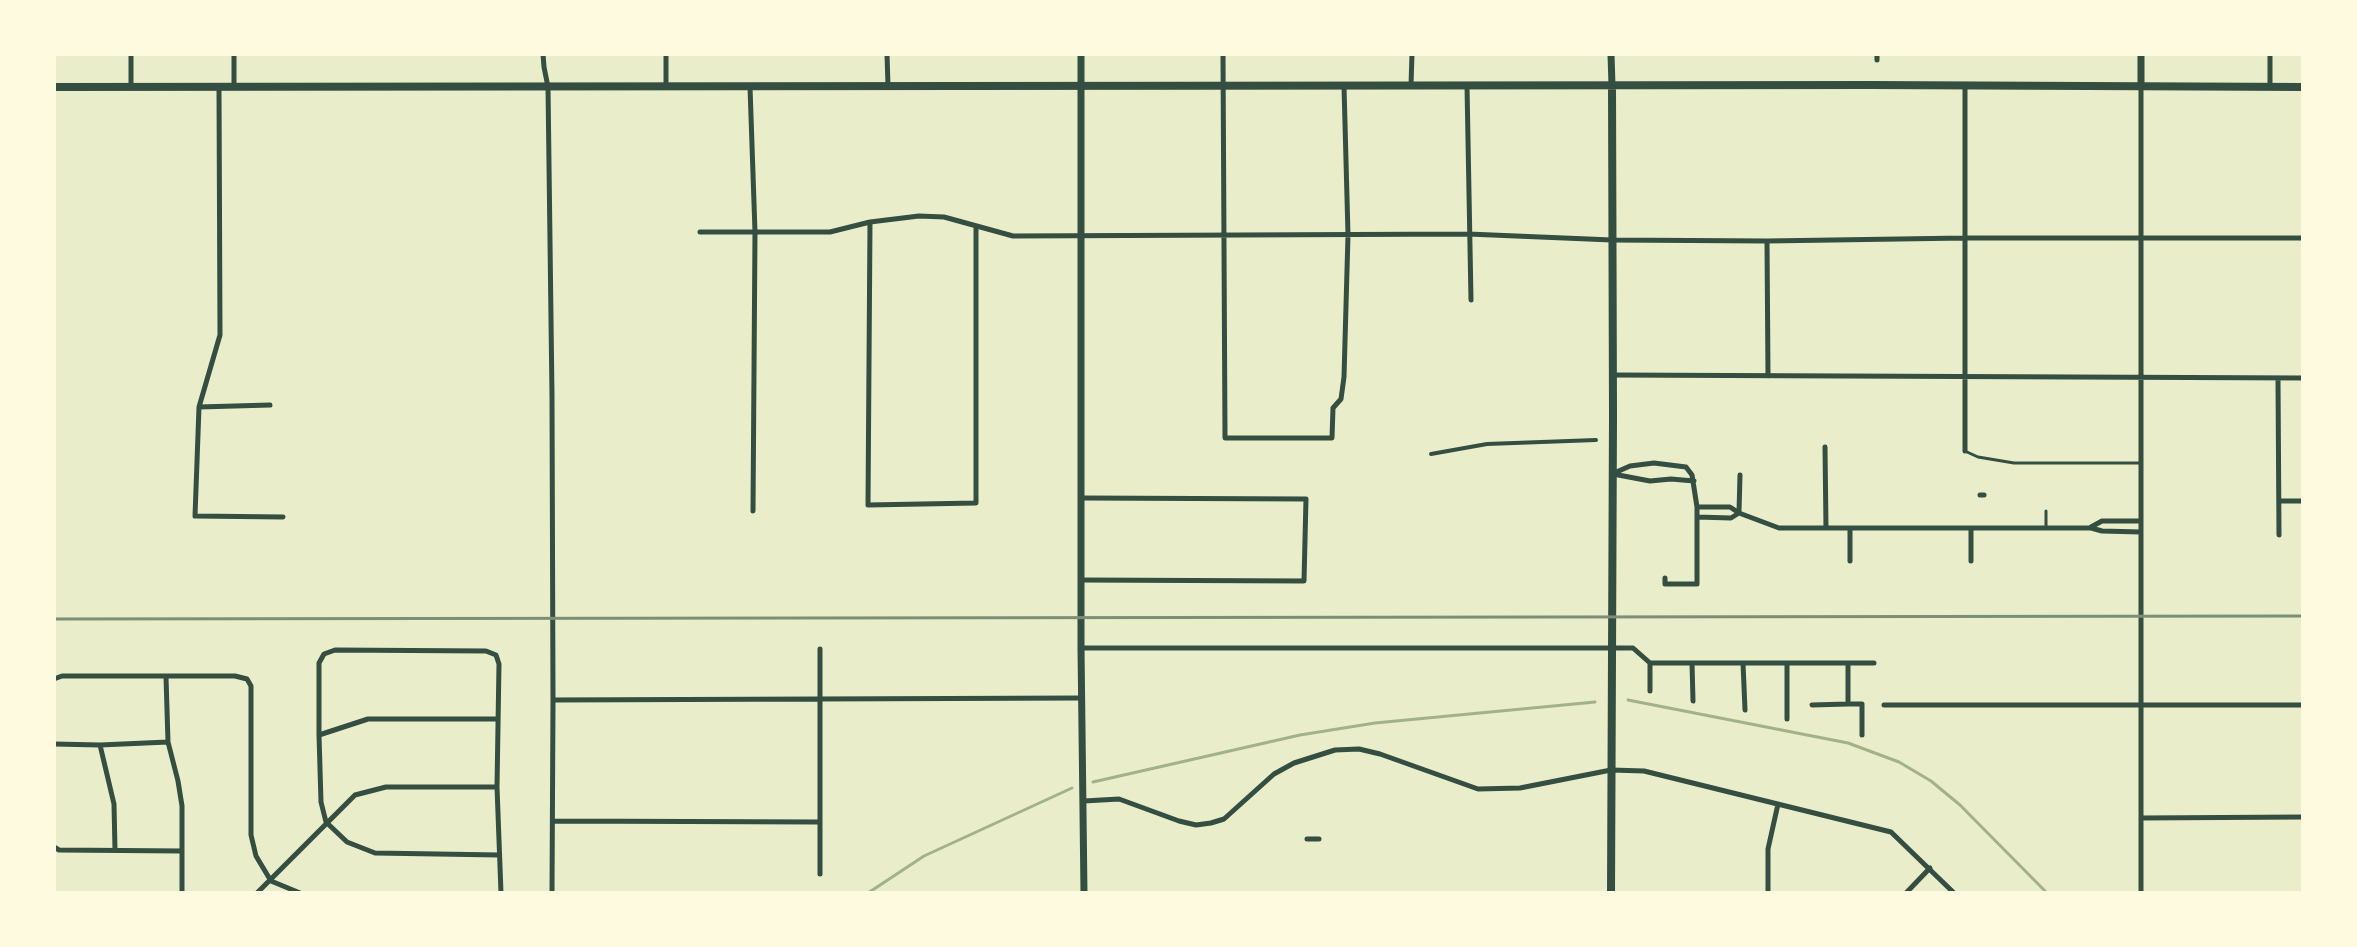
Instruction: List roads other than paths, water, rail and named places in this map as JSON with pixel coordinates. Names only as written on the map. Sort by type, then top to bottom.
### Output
[{"type":"main road","points":[[1611,893],[1612,86]]},
{"type":"main road","points":[[54,87],[2303,87]]},
{"type":"street","points":[[131,54],[131,88]]},
{"type":"street","points":[[234,54],[234,88]]},
{"type":"street","points":[[543,54],[548,87],[552,893]]},
{"type":"street","points":[[666,54],[666,87]]},
{"type":"street","points":[[887,54],[888,87]]},
{"type":"street","points":[[1081,54],[1084,893]]},
{"type":"street","points":[[1223,54],[1225,438],[1332,438],[1333,408],[1341,399],[1344,377],[1348,235],[1344,86]]},
{"type":"street","points":[[1411,86],[1412,54]]},
{"type":"street","points":[[1611,54],[1612,86]]},
{"type":"street","points":[[2141,54],[2141,893]]},
{"type":"street","points":[[2270,54],[2270,87]]},
{"type":"street","points":[[1467,86],[1471,300]]},
{"type":"street","points":[[1965,86],[1965,451]]},
{"type":"street","points":[[750,87],[755,232],[753,511]]},
{"type":"street","points":[[219,88],[220,335],[199,407],[195,516],[283,517]]},
{"type":"street","points":[[700,232],[830,232],[870,222],[919,216],[944,217],[1013,236],[1468,234],[1612,240],[1767,241],[2303,238]]},
{"type":"street","points":[[870,222],[868,505],[976,503],[976,227]]},
{"type":"street","points":[[1767,241],[1768,376]]},
{"type":"street","points":[[1613,375],[2303,378]]},
{"type":"street","points":[[2278,379],[2279,535]]},
{"type":"street","points":[[199,407],[270,405]]},
{"type":"street","points":[[1431,454],[1487,444],[1596,440]]},
{"type":"street","points":[[1825,447],[1826,528]]},
{"type":"street","points":[[1612,474],[1630,466],[1654,463],[1680,465],[1686,467],[1694,481],[1697,584],[1665,584],[1665,578]]},
{"type":"street","points":[[1612,474],[1650,481],[1694,481]]},
{"type":"street","points":[[1739,513],[1740,475]]},
{"type":"street","points":[[1081,580],[1304,581],[1306,499],[1082,498]]},
{"type":"street","points":[[2279,501],[2303,501]]},
{"type":"street","points":[[1697,507],[1730,507],[1779,528],[2091,528],[2141,532]]},
{"type":"street","points":[[1697,517],[1731,518],[1739,513]]},
{"type":"street","points":[[2091,528],[2102,521],[2141,521]]},
{"type":"street","points":[[1850,528],[1850,561]]},
{"type":"street","points":[[1971,528],[1971,561]]},
{"type":"street","points":[[1081,648],[1633,648],[1650,663],[1874,663]]},
{"type":"street","points":[[820,649],[820,874]]},
{"type":"street","points":[[499,855],[375,853],[347,842],[326,822],[321,802],[319,735],[319,663],[324,654],[335,650],[441,650],[486,651],[496,655],[499,664],[497,787],[501,893]]},
{"type":"street","points":[[1650,663],[1650,691]]},
{"type":"street","points":[[1692,663],[1693,701]]},
{"type":"street","points":[[1743,663],[1745,710]]},
{"type":"street","points":[[1787,663],[1787,719]]},
{"type":"street","points":[[1848,663],[1848,704]]},
{"type":"street","points":[[54,679],[62,676],[235,676],[247,679],[251,686],[251,835],[256,856],[271,881],[300,893]]},
{"type":"street","points":[[166,677],[168,742],[182,806],[182,893]]},
{"type":"street","points":[[553,700],[1082,698]]},
{"type":"street","points":[[1812,705],[1862,704],[1862,735]]},
{"type":"street","points":[[1884,705],[2303,705]]},
{"type":"street","points":[[319,735],[368,719],[498,719]]},
{"type":"street","points":[[54,744],[168,742]]},
{"type":"street","points":[[100,745],[114,804],[115,850]]},
{"type":"street","points":[[1084,801],[1119,799],[1179,821],[1196,825],[1211,823],[1224,819],[1274,774],[1294,763],[1335,750],[1359,749],[1380,754],[1478,789],[1520,788],[1611,770],[1644,771],[1891,832],[1954,893]]},
{"type":"street","points":[[257,893],[355,795],[386,787],[497,787]]},
{"type":"street","points":[[1768,893],[1768,849],[1778,804]]},
{"type":"street","points":[[2141,818],[2303,817]]},
{"type":"street","points":[[553,821],[820,822]]},
{"type":"street","points":[[1307,839],[1319,839]]},
{"type":"street","points":[[54,847],[59,850],[182,851]]},
{"type":"street","points":[[1906,893],[1930,868]]},
{"type":"lane","points":[[1965,451],[1978,457],[2014,463],[2141,463]]},
{"type":"lane","points":[[2046,511],[2046,528]]},
{"type":"waterway","points":[[1628,700],[1848,743],[1899,762],[1931,781],[1960,805],[2047,893]]},
{"type":"waterway","points":[[1093,782],[1300,735],[1375,723],[1595,702]]},
{"type":"waterway","points":[[868,893],[924,856],[1072,788]]},
{"type":"railway","points":[[54,619],[2303,616]]}]
